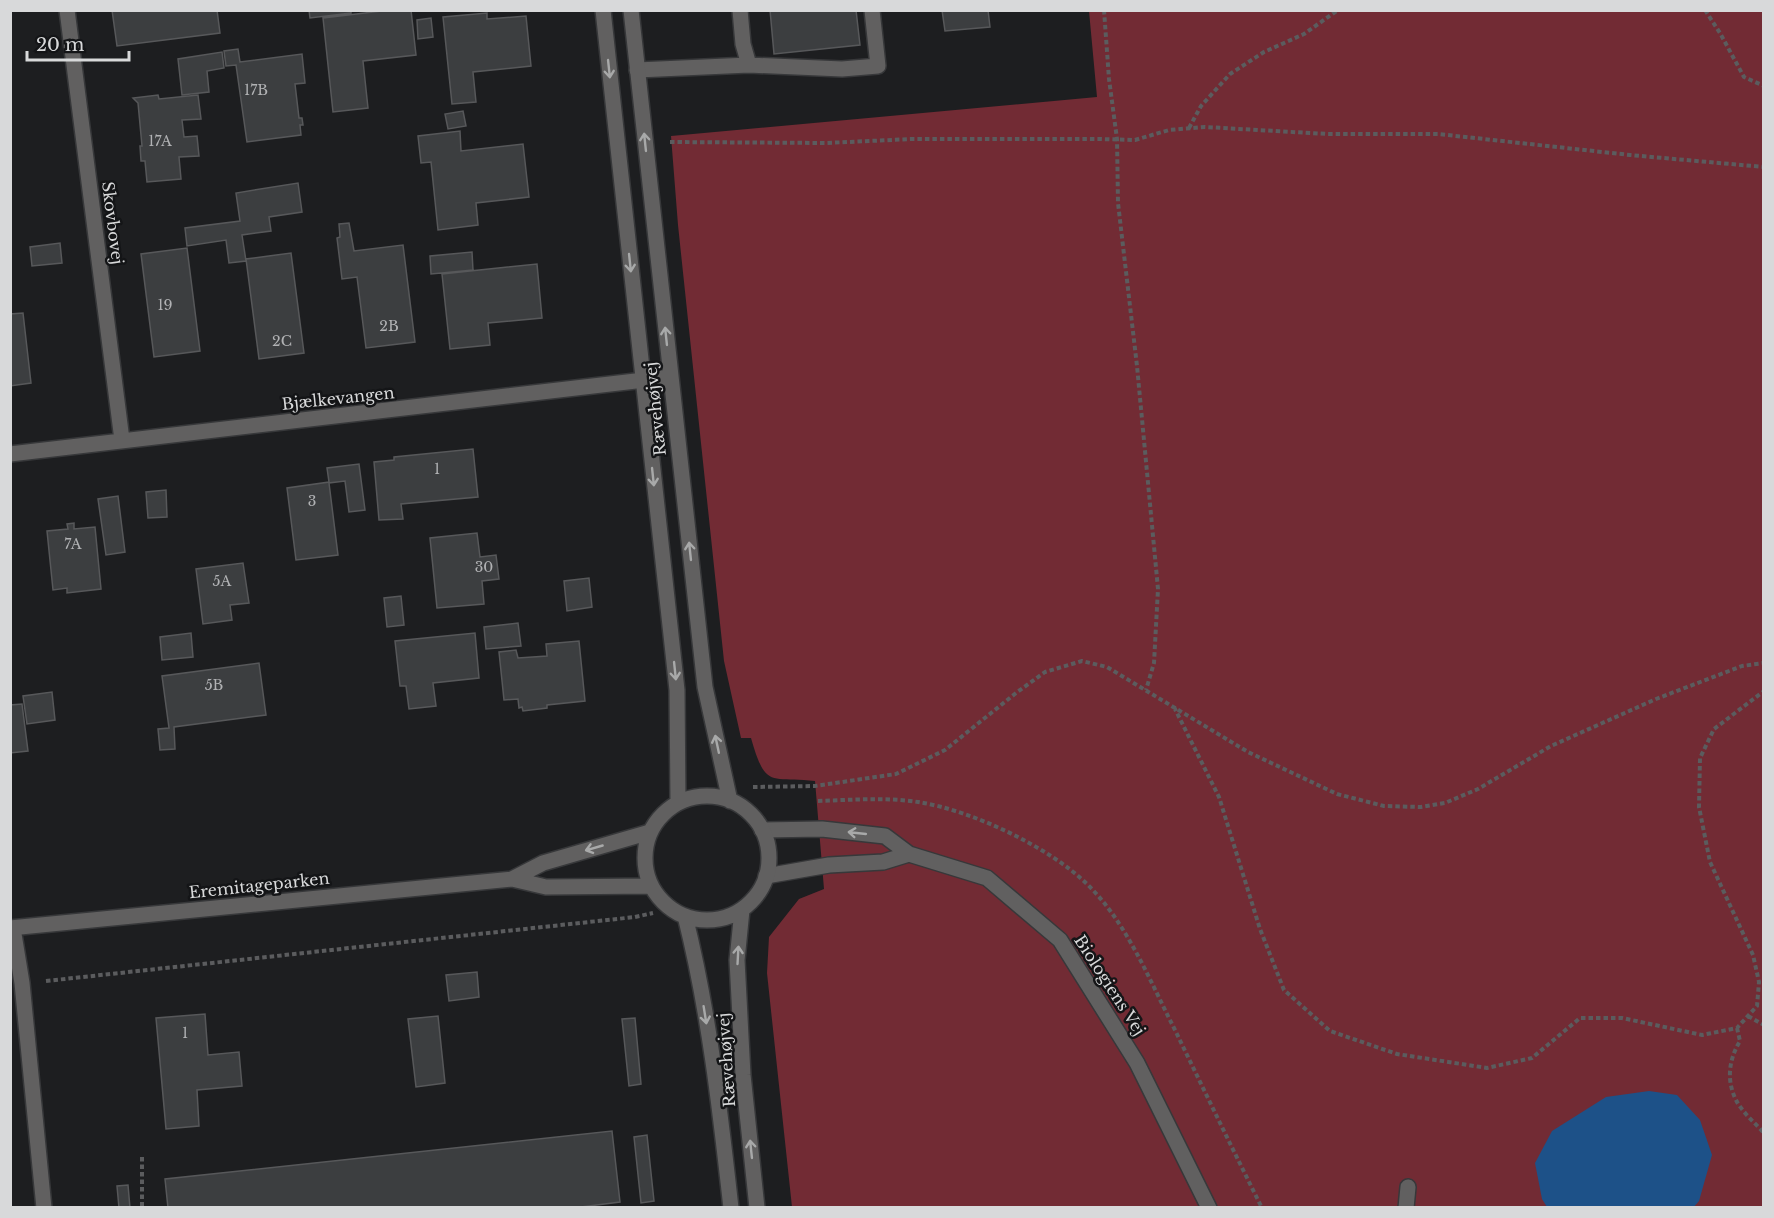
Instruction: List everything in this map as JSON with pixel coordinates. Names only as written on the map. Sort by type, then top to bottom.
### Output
[{"type":"street","name":"Skovbovej","points":[[67,10],[122,440]]},
{"type":"street","name":"Rævehøjvej","points":[[603,10],[677,690],[678,803]]},
{"type":"street","name":"Rævehøjvej","points":[[631,10],[705,687],[728,794]]},
{"type":"street","points":[[740,10],[743,44],[749,65]]},
{"type":"street","points":[[637,70],[749,65],[842,69],[878,66],[872,10]]},
{"type":"street","name":"Bjælkevangen","points":[[10,454],[670,377]]},
{"type":"street","points":[[728,794],[745,809],[762,830],[768,852],[766,876],[760,889],[742,910],[728,917],[699,920],[678,913],[660,899],[647,875],[645,853],[650,832],[657,820],[678,803],[704,796],[717,797],[728,794]]},
{"type":"street","name":"Biologiens Vej","points":[[762,830],[822,829],[885,836],[909,854],[987,878],[1060,940],[1137,1063],[1209,1208]]},
{"type":"street","name":"Eremitageparken","points":[[512,879],[543,863],[650,832]]},
{"type":"street","points":[[766,876],[829,865],[883,862],[909,854]]},
{"type":"street","name":"Eremitageparken","points":[[11,928],[512,879],[546,886],[651,886]]},
{"type":"street","name":"Rævehøjvej","points":[[742,910],[737,960],[743,1074],[758,1208]]},
{"type":"street","name":"Rævehøjvej","points":[[678,913],[697,963],[720,1112],[731,1208]]},
{"type":"street","points":[[11,928],[22,983],[44,1208]]},
{"type":"street","points":[[1406,1208],[1408,1187]]},
{"type":"path","points":[[1104,10],[1109,80],[1117,140],[1118,203],[1137,366],[1158,589],[1155,663],[1146,690]]},
{"type":"path","points":[[1189,128],[1201,106],[1230,74],[1264,52],[1304,34],[1338,10]]},
{"type":"path","points":[[1705,10],[1744,77],[1764,86]]},
{"type":"path","points":[[645,142],[826,143],[912,139],[1135,140],[1169,130],[1205,127],[1328,134],[1438,134],[1764,167]]},
{"type":"path","points":[[728,794],[815,786],[896,774],[945,750],[1045,672],[1082,661],[1107,667],[1248,752],[1337,794],[1384,806],[1421,807],[1445,803],[1478,789],[1551,746],[1656,699],[1742,666],[1764,663]]},
{"type":"path","points":[[1174,707],[1219,797],[1260,930],[1284,990],[1330,1031],[1397,1053],[1486,1068],[1532,1058],[1580,1018],[1622,1018],[1702,1035],[1737,1028],[1756,1006],[1759,982],[1753,955],[1710,862],[1699,807],[1700,758],[1714,729],[1764,691]]},
{"type":"path","points":[[22,983],[678,913]]},
{"type":"path","points":[[1748,1016],[1764,1025]]},
{"type":"path","points":[[1737,1028],[1740,1041],[1731,1055],[1730,1076],[1736,1100],[1764,1133]]},
{"type":"path","points":[[142,1157],[142,1208]]},
{"type":"shaded area","points":[[1089,11],[1763,11],[1763,1207],[792,1207],[767,973],[769,937],[799,899],[824,889],[815,781],[772,777],[761,766],[751,738],[741,738],[724,661],[678,225],[671,136],[1097,97]]},
{"type":"water","points":[[1649,1091],[1677,1095],[1700,1120],[1712,1155],[1699,1201],[1693,1208],[1547,1207],[1542,1199],[1535,1163],[1552,1131],[1606,1097]]},
{"type":"building","points":[[112,10],[217,10],[220,33],[117,46]]},
{"type":"building","points":[[309,10],[351,10],[351,13],[310,18]]},
{"type":"building","points":[[390,10],[411,10],[416,55],[363,61],[368,108],[333,112],[323,18]]},
{"type":"building","points":[[770,10],[856,10],[860,45],[774,54]]},
{"type":"building","points":[[942,10],[988,10],[990,27],[945,31]]},
{"type":"building","points":[[487,13],[487,19],[526,16],[531,66],[473,72],[476,102],[452,104],[443,17]]},
{"type":"building","points":[[431,18],[433,37],[418,39],[417,20]]},
{"type":"building","points":[[238,49],[240,62],[302,54],[305,83],[295,84],[299,118],[302,118],[303,125],[300,125],[301,135],[247,142],[236,65],[226,66],[224,51]]},
{"type":"building","points":[[222,52],[224,68],[207,71],[209,92],[182,95],[178,59]]},
{"type":"building","points":[[158,95],[159,99],[198,95],[201,119],[182,120],[184,137],[197,136],[199,156],[179,157],[181,179],[147,182],[145,161],[141,161],[138,103],[133,98]]},
{"type":"building","points":[[463,111],[466,126],[448,129],[445,114]]},
{"type":"building","points":[[460,131],[461,151],[523,144],[529,197],[476,203],[478,225],[438,230],[431,162],[421,163],[418,136]]},
{"type":"building","points":[[298,183],[302,212],[269,217],[271,231],[242,235],[246,261],[229,263],[226,240],[187,246],[185,228],[240,221],[236,193]]},
{"type":"building","points":[[349,223],[354,251],[403,245],[415,342],[366,348],[357,277],[342,279],[337,238],[340,237],[339,224]]},
{"type":"building","points":[[60,243],[62,263],[32,266],[30,247]]},
{"type":"building","points":[[187,248],[200,351],[154,357],[141,254]]},
{"type":"building","points":[[472,252],[473,270],[431,274],[430,256]]},
{"type":"building","points":[[291,253],[304,353],[259,359],[246,259]]},
{"type":"building","points":[[537,264],[542,318],[488,323],[490,345],[450,349],[442,274]]},
{"type":"building","points":[[23,313],[31,383],[10,386],[10,314]]},
{"type":"building","points":[[473,449],[478,497],[401,504],[403,519],[379,520],[374,462],[394,460],[394,457]]},
{"type":"building","points":[[359,464],[365,510],[349,512],[345,481],[329,483],[338,555],[296,560],[287,488],[329,482],[327,468]]},
{"type":"building","points":[[166,490],[167,517],[148,518],[146,492]]},
{"type":"building","points":[[118,496],[125,552],[106,555],[98,499]]},
{"type":"building","points":[[74,523],[74,529],[95,527],[101,589],[67,593],[67,588],[53,590],[47,531],[68,529],[67,524]]},
{"type":"building","points":[[477,533],[480,557],[496,555],[499,579],[482,581],[484,604],[437,608],[430,538]]},
{"type":"building","points":[[243,563],[249,603],[230,605],[232,620],[203,624],[196,569]]},
{"type":"building","points":[[589,578],[592,607],[567,611],[564,581]]},
{"type":"building","points":[[401,596],[404,625],[387,627],[384,598]]},
{"type":"building","points":[[518,623],[521,646],[486,649],[484,627]]},
{"type":"building","points":[[191,633],[193,657],[162,660],[160,637]]},
{"type":"building","points":[[475,633],[479,678],[433,683],[436,706],[409,709],[406,686],[400,686],[395,641]]},
{"type":"building","points":[[579,641],[585,701],[547,705],[547,708],[523,711],[522,707],[519,708],[518,699],[504,700],[499,652],[516,650],[518,658],[547,656],[546,644]]},
{"type":"building","points":[[259,663],[266,715],[174,727],[175,749],[160,750],[158,729],[169,728],[162,676]]},
{"type":"building","points":[[52,692],[55,720],[27,724],[23,696]]},
{"type":"building","points":[[22,704],[28,751],[10,753],[10,705]]},
{"type":"building","points":[[477,972],[479,997],[449,1001],[446,975]]},
{"type":"building","points":[[205,1014],[208,1055],[239,1052],[242,1086],[197,1090],[199,1126],[166,1129],[156,1018]]},
{"type":"building","points":[[438,1016],[445,1083],[416,1087],[408,1019]]},
{"type":"building","points":[[635,1018],[641,1084],[629,1086],[622,1019]]},
{"type":"building","points":[[612,1131],[620,1202],[573,1208],[168,1208],[165,1179]]},
{"type":"building","points":[[647,1135],[654,1201],[641,1203],[634,1137]]},
{"type":"building","points":[[128,1185],[130,1208],[119,1208],[117,1186]]}]
